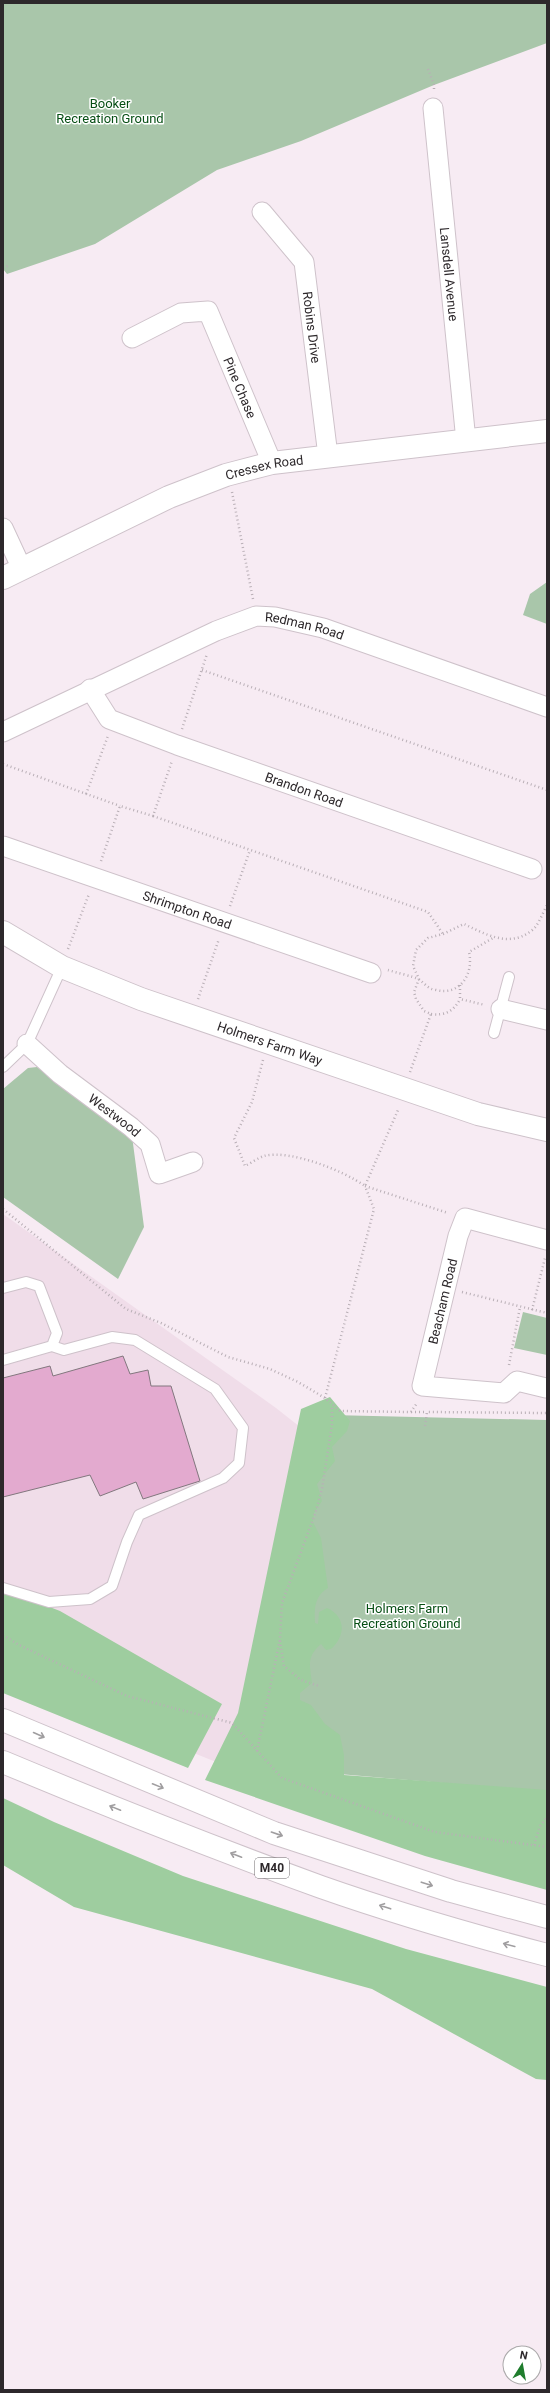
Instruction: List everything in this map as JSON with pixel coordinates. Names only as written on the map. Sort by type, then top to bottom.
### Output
[{"type":"main road","name":"Cressex Road","points":[[3,578],[200,484],[272,463],[547,431]]},
{"type":"main road","name":"Holmers Farm Way","points":[[3,932],[62,967],[141,999],[478,1114],[547,1130]]},
{"type":"main road","name":"M40","points":[[3,1720],[274,1833],[451,1891],[547,1916]]},
{"type":"main road","name":"M40","points":[[3,1762],[144,1820],[322,1887],[477,1936],[547,1955]]},
{"type":"street","name":"Lansdell Avenue","points":[[433,108],[466,441]]},
{"type":"street","name":"Robins Drive","points":[[262,212],[304,262],[328,456]]},
{"type":"street","name":"Pine Chase","points":[[132,338],[181,313],[208,311],[272,463]]},
{"type":"street","points":[[3,528],[22,569]]},
{"type":"street","name":"Redman Road","points":[[3,732],[90,689],[216,631],[256,616],[275,617],[323,628],[547,707]]},
{"type":"street","name":"Brandon Road","points":[[90,689],[109,719],[177,745],[532,869]]},
{"type":"street","name":"Shrimpton Road","points":[[3,846],[371,973]]},
{"type":"street","points":[[501,1009],[547,1020]]},
{"type":"street","name":"Westwood","points":[[27,1044],[60,1074],[132,1127],[150,1144],[159,1174],[193,1162]]},
{"type":"street","points":[[464,1218],[546,1248]]},
{"type":"street","name":"Beacham Road","points":[[420,1403],[446,1288],[464,1218]]},
{"type":"street","points":[[420,1403],[504,1393],[517,1381],[546,1388]]},
{"type":"lane","points":[[3,1067],[27,1044],[62,967]]},
{"type":"lane","points":[[494,1033],[509,978]]},
{"type":"lane","points":[[3,1288],[26,1282],[39,1286],[57,1333],[52,1346]]},
{"type":"lane","points":[[3,1360],[52,1346],[64,1350],[112,1337],[135,1340],[214,1388],[243,1428],[239,1463],[223,1478],[139,1515],[127,1542],[112,1586],[90,1599],[49,1602],[3,1588]]},
{"type":"path","points":[[428,69],[434,85],[433,108]]},
{"type":"path","points":[[3,268],[10,265]]},
{"type":"path","points":[[231,486],[256,616]]},
{"type":"path","points":[[153,816],[216,631]]},
{"type":"path","points":[[202,670],[547,790]]},
{"type":"path","points":[[86,794],[114,721]]},
{"type":"path","points":[[3,764],[428,912],[443,934]]},
{"type":"path","points":[[62,967],[120,806]]},
{"type":"path","points":[[493,938],[469,952],[471,968],[468,976],[460,985],[449,991],[441,992],[426,986],[418,979],[413,966],[416,950],[428,938],[443,934],[464,924],[493,938],[510,939],[532,931],[547,905]]},
{"type":"path","points":[[371,973],[381,967],[407,977],[418,979]]},
{"type":"path","points":[[418,979],[414,992],[416,999],[424,1011],[431,1014],[438,1015],[452,1010],[460,999],[460,985]]},
{"type":"path","points":[[460,999],[501,1009]]},
{"type":"path","points":[[408,1078],[431,1014]]},
{"type":"path","points":[[268,1043],[252,1102],[234,1138],[245,1166],[264,1156],[284,1154],[351,1176],[365,1186],[464,1218]]},
{"type":"path","points":[[325,1398],[374,1209],[365,1186],[398,1110]]},
{"type":"path","points":[[3,1209],[126,1309],[161,1323],[228,1356],[270,1369],[325,1398],[340,1412],[420,1403],[547,1413]]},
{"type":"path","points":[[532,1310],[546,1248]]},
{"type":"path","points":[[446,1288],[547,1313]]},
{"type":"path","points":[[504,1393],[520,1307]]},
{"type":"path","points":[[420,1403],[426,1426]]},
{"type":"path","points":[[257,1751],[280,1639],[282,1604],[316,1514],[322,1489],[332,1424],[332,1404]]},
{"type":"path","points":[[3,1635],[19,1645],[128,1696],[232,1723],[282,1778],[435,1832],[547,1847]]},
{"type":"path","points":[[280,1639],[284,1666],[301,1680],[319,1686]]},
{"type":"path","points":[[534,1845],[540,1826],[547,1816]]},
{"type":"shaded area","points":[[3,1214],[276,1408],[319,1442],[248,1775],[184,1749],[3,1639]]},
{"type":"green space","name":"Booker Recreation Ground","points":[[3,3],[547,3],[547,43],[434,85],[301,141],[217,170],[95,244],[7,274],[3,269]]},
{"type":"green space","points":[[547,582],[547,624],[523,615],[530,594]]},
{"type":"green space","points":[[37,1067],[132,1136],[144,1227],[118,1279],[3,1197],[3,1089],[28,1068]]},
{"type":"green space","points":[[523,1312],[547,1318],[547,1355],[514,1348]]},
{"type":"green space","points":[[330,1397],[350,1421],[347,1431],[332,1447],[335,1461],[317,1484],[322,1501],[314,1513],[313,1522],[321,1538],[328,1588],[320,1595],[316,1602],[315,1623],[318,1624],[319,1612],[327,1608],[338,1617],[342,1627],[339,1639],[331,1649],[326,1650],[321,1644],[313,1653],[310,1662],[312,1683],[300,1693],[300,1700],[311,1705],[325,1724],[340,1735],[344,1755],[344,1775],[547,1790],[547,1890],[425,1856],[205,1780],[238,1713],[301,1409]]},
{"type":"green space","name":"Holmers Farm Recreation Ground","points":[[331,1415],[547,1420],[547,1792],[339,1774],[242,1715]]},
{"type":"green space","points":[[3,1589],[60,1611],[222,1704],[188,1768],[3,1693]]},
{"type":"green space","points":[[3,1798],[54,1822],[183,1876],[406,1949],[547,1987],[547,2080],[536,2079],[372,1989],[74,1907],[3,1865]]},
{"type":"building","points":[[123,1356],[130,1374],[148,1370],[151,1386],[171,1386],[200,1481],[143,1499],[136,1482],[100,1496],[90,1475],[3,1497],[3,1378],[50,1366],[53,1376]]}]
